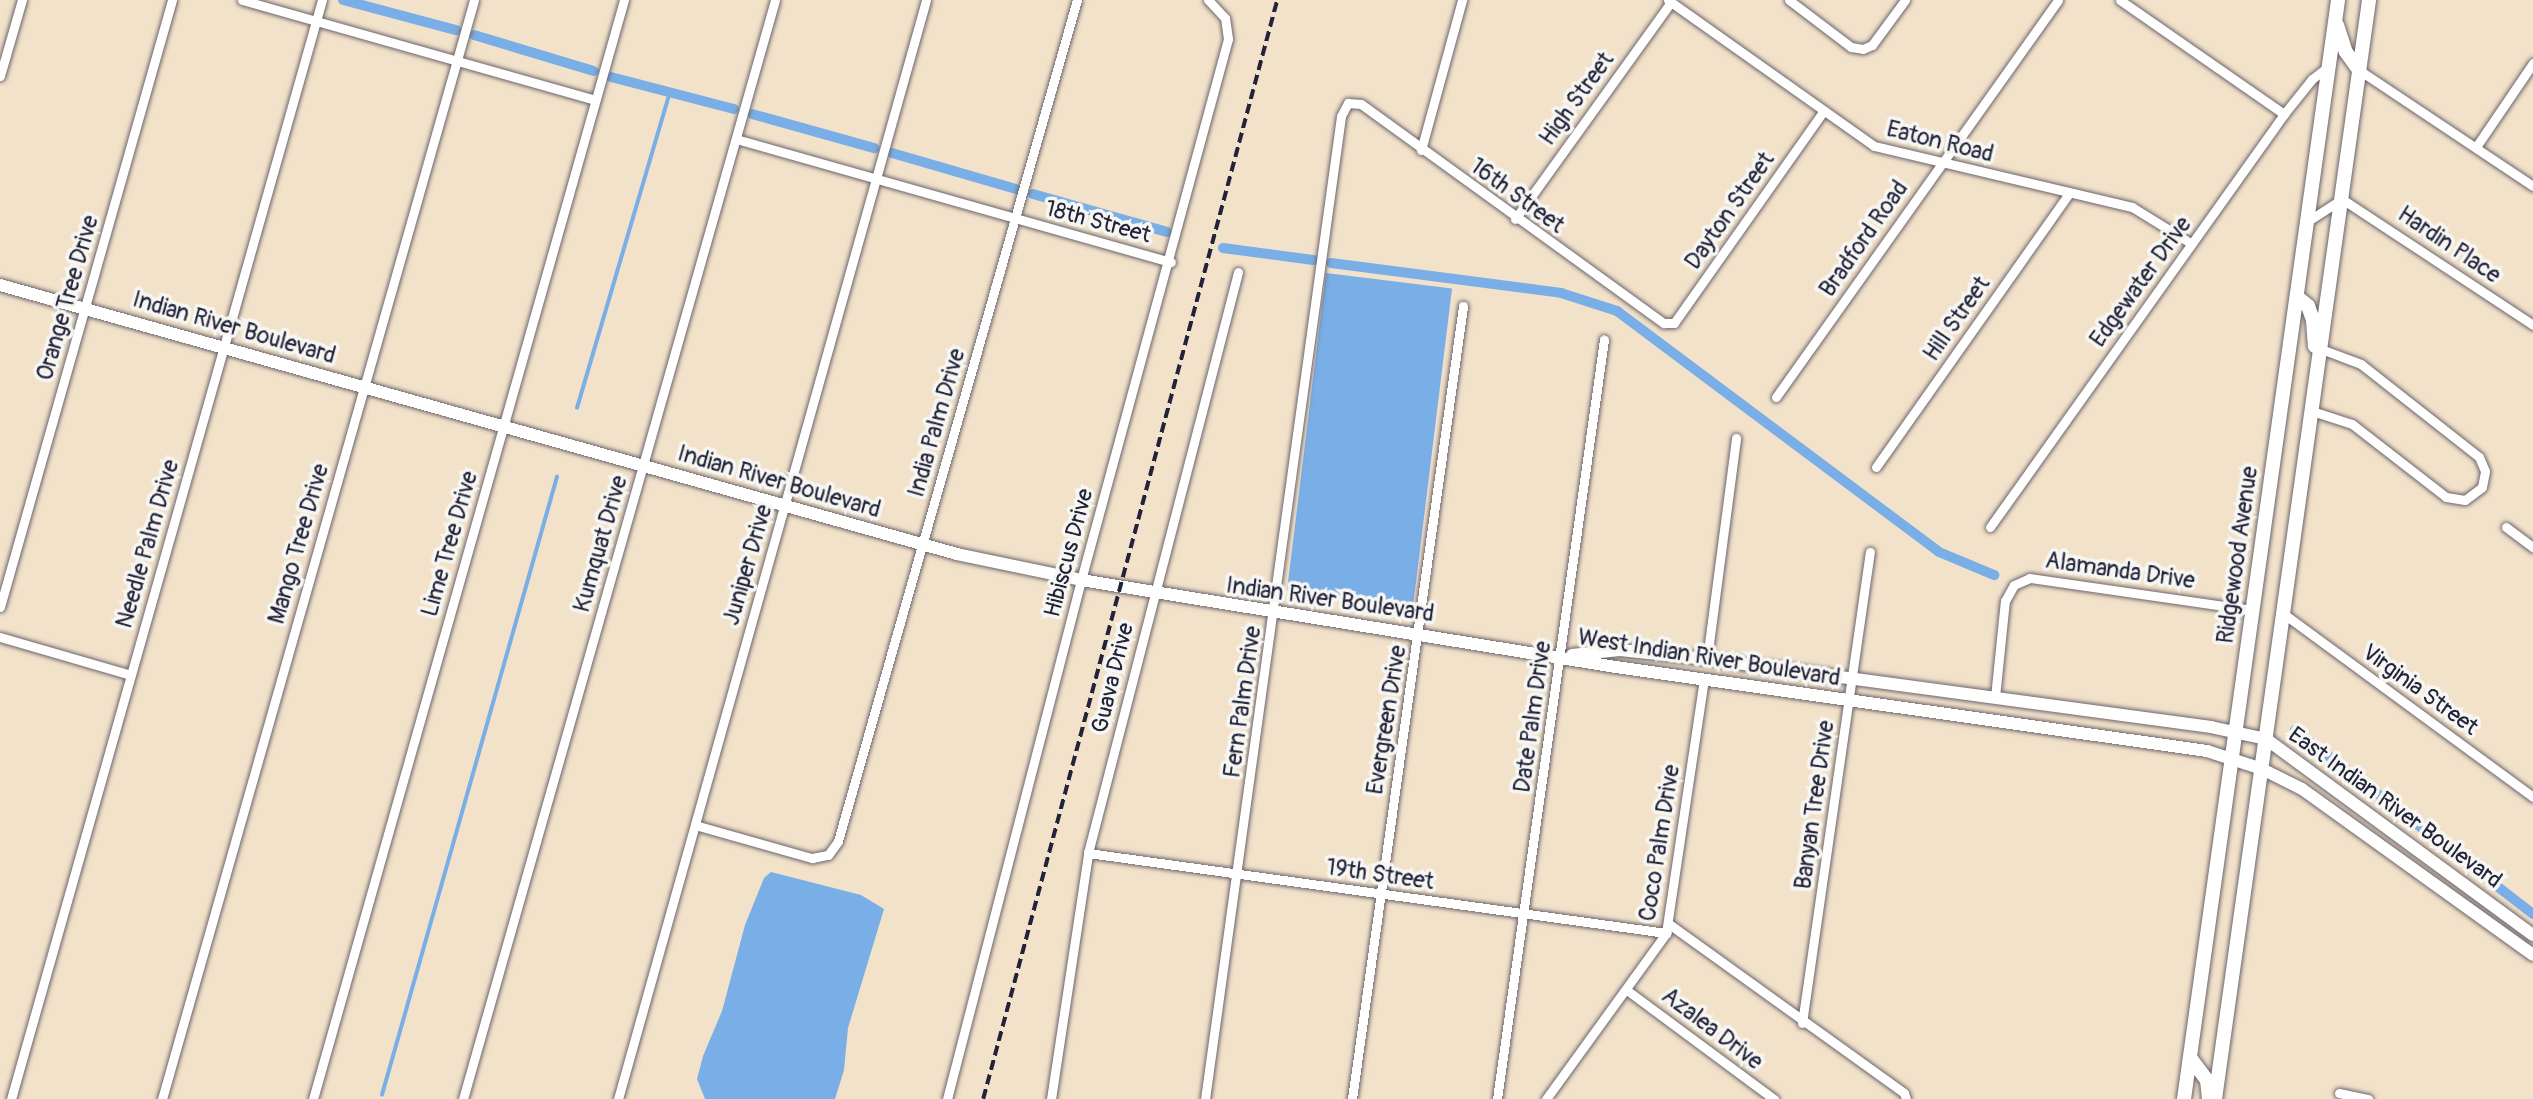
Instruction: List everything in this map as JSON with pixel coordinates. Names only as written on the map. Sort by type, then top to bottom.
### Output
[{"type":"main road","name":"Ridgewood Avenue","points":[[2184,1099],[2338,0]]},
{"type":"main road","points":[[2216,1099],[2369,0]]},
{"type":"main road","name":"Ridgewood Avenue","points":[[2335,18],[2346,52],[2359,70]]},
{"type":"main road","name":"Indian River Boulevard","points":[[0,285],[922,544],[1154,596],[1561,656]]},
{"type":"main road","points":[[2297,297],[2308,306],[2313,320],[2318,371]]},
{"type":"main road","name":"West Indian River Boulevard","points":[[1561,656],[1620,650],[1707,659],[1995,697],[2236,732],[2266,739]]},
{"type":"main road","name":"West Indian River Boulevard","points":[[1561,656],[1704,680],[2232,758],[2262,769]]},
{"type":"main road","name":"East Indian River Boulevard","points":[[2266,739],[2533,935]]},
{"type":"main road","name":"East Indian River Boulevard","points":[[2262,769],[2340,815],[2533,955]]},
{"type":"main road","points":[[2340,815],[2350,800]]},
{"type":"main road","points":[[2191,1059],[2207,1080],[2209,1099]]},
{"type":"street","points":[[0,76],[22,0]]},
{"type":"street","name":"Orange Tree Drive","points":[[0,607],[172,0]]},
{"type":"street","points":[[242,0],[595,100]]},
{"type":"street","name":"Needle Palm Drive","points":[[11,1099],[322,0]]},
{"type":"street","name":"Mango Tree Drive","points":[[162,1099],[474,0]]},
{"type":"street","name":"Lime Tree Drive","points":[[313,1099],[624,0]]},
{"type":"street","name":"Kumquat Drive","points":[[463,1099],[775,0]]},
{"type":"street","name":"Juniper Drive","points":[[618,1099],[926,0]]},
{"type":"street","name":"India Palm Drive","points":[[695,825],[812,858],[828,855],[838,841],[1077,0]]},
{"type":"street","name":"Hibiscus Drive","points":[[947,1099],[1080,580],[1171,262],[1228,39],[1224,18],[1208,0]]},
{"type":"street","points":[[1421,150],[1462,0]]},
{"type":"street","points":[[1789,0],[1851,47],[1863,49],[1872,45],[1905,0]]},
{"type":"street","name":"Bradford Road","points":[[1776,397],[2058,0]]},
{"type":"street","points":[[2120,0],[2284,114]]},
{"type":"street","name":"Eaton Road","points":[[1670,1],[1822,113],[1874,146],[1940,164],[2132,207],[2192,244]]},
{"type":"street","name":"High Street","points":[[1515,219],[1670,1]]},
{"type":"street","points":[[2476,147],[2533,63]]},
{"type":"street","name":"Edgewater Drive","points":[[1990,527],[2284,114],[2312,79],[2329,66]]},
{"type":"street","points":[[2359,70],[2533,186]]},
{"type":"street","name":"16th Street","points":[[1348,103],[1361,104],[1515,219],[1664,323]]},
{"type":"street","name":"Fern Palm Drive","points":[[1205,1099],[1275,613],[1340,116],[1348,103]]},
{"type":"street","name":"Dayton Street","points":[[1664,323],[1674,323],[1822,113]]},
{"type":"street","name":"18th Street","points":[[736,139],[1171,262]]},
{"type":"street","name":"Hill Street","points":[[1876,467],[2069,193]]},
{"type":"street","points":[[2308,221],[2342,199]]},
{"type":"street","name":"Hardin Place","points":[[2342,199],[2533,325]]},
{"type":"street","name":"Guava Drive","points":[[1051,1099],[1088,853],[1238,272]]},
{"type":"street","name":"Evergreen Drive","points":[[1352,1099],[1420,634],[1463,306]]},
{"type":"street","name":"Date Palm Drive","points":[[1497,1099],[1604,340]]},
{"type":"street","points":[[2312,411],[2352,424],[2446,497],[2465,500],[2482,487],[2485,471],[2479,457],[2361,364],[2321,349]]},
{"type":"street","points":[[1707,659],[1736,438]]},
{"type":"street","points":[[2506,527],[2533,547]]},
{"type":"street","name":"Banyan Tree Drive","points":[[1802,1023],[1870,552]]},
{"type":"street","name":"Alamanda Drive","points":[[1995,697],[2005,601],[2014,585],[2030,578],[2253,610]]},
{"type":"street","name":"Virginia Street","points":[[2284,614],[2533,797]]},
{"type":"street","points":[[0,637],[131,675]]},
{"type":"street","name":"Coco Palm Drive","points":[[1546,1099],[1628,990],[1668,929],[1704,680]]},
{"type":"street","name":"19th Street","points":[[1088,853],[1525,915],[1668,929],[1905,1096]]},
{"type":"street","name":"Azalea Drive","points":[[1628,990],[1774,1099]]},
{"type":"street","points":[[2339,1093],[2368,1099]]},
{"type":"water","points":[[1326,273],[1452,288],[1413,606],[1287,591]]},
{"type":"water","points":[[771,872],[861,895],[884,909],[848,1028],[844,1070],[835,1099],[705,1099],[697,1079],[703,1056],[722,1011],[745,925],[764,878]]},
{"type":"waterway","points":[[343,0],[456,30]]},
{"type":"waterway","points":[[474,35],[594,71]]},
{"type":"waterway","points":[[611,77],[734,109]]},
{"type":"waterway","points":[[577,408],[670,92]]},
{"type":"waterway","points":[[752,114],[874,148]]},
{"type":"waterway","points":[[892,153],[1016,189]]},
{"type":"waterway","points":[[1033,194],[1167,232]]},
{"type":"waterway","points":[[1223,248],[1313,260]]},
{"type":"waterway","points":[[1331,263],[1561,293],[1617,311],[1939,552],[1994,575]]},
{"type":"waterway","points":[[382,1095],[557,477]]},
{"type":"waterway","points":[[2295,730],[2533,914]]},
{"type":"railway","points":[[983,1099],[1277,0]]}]
